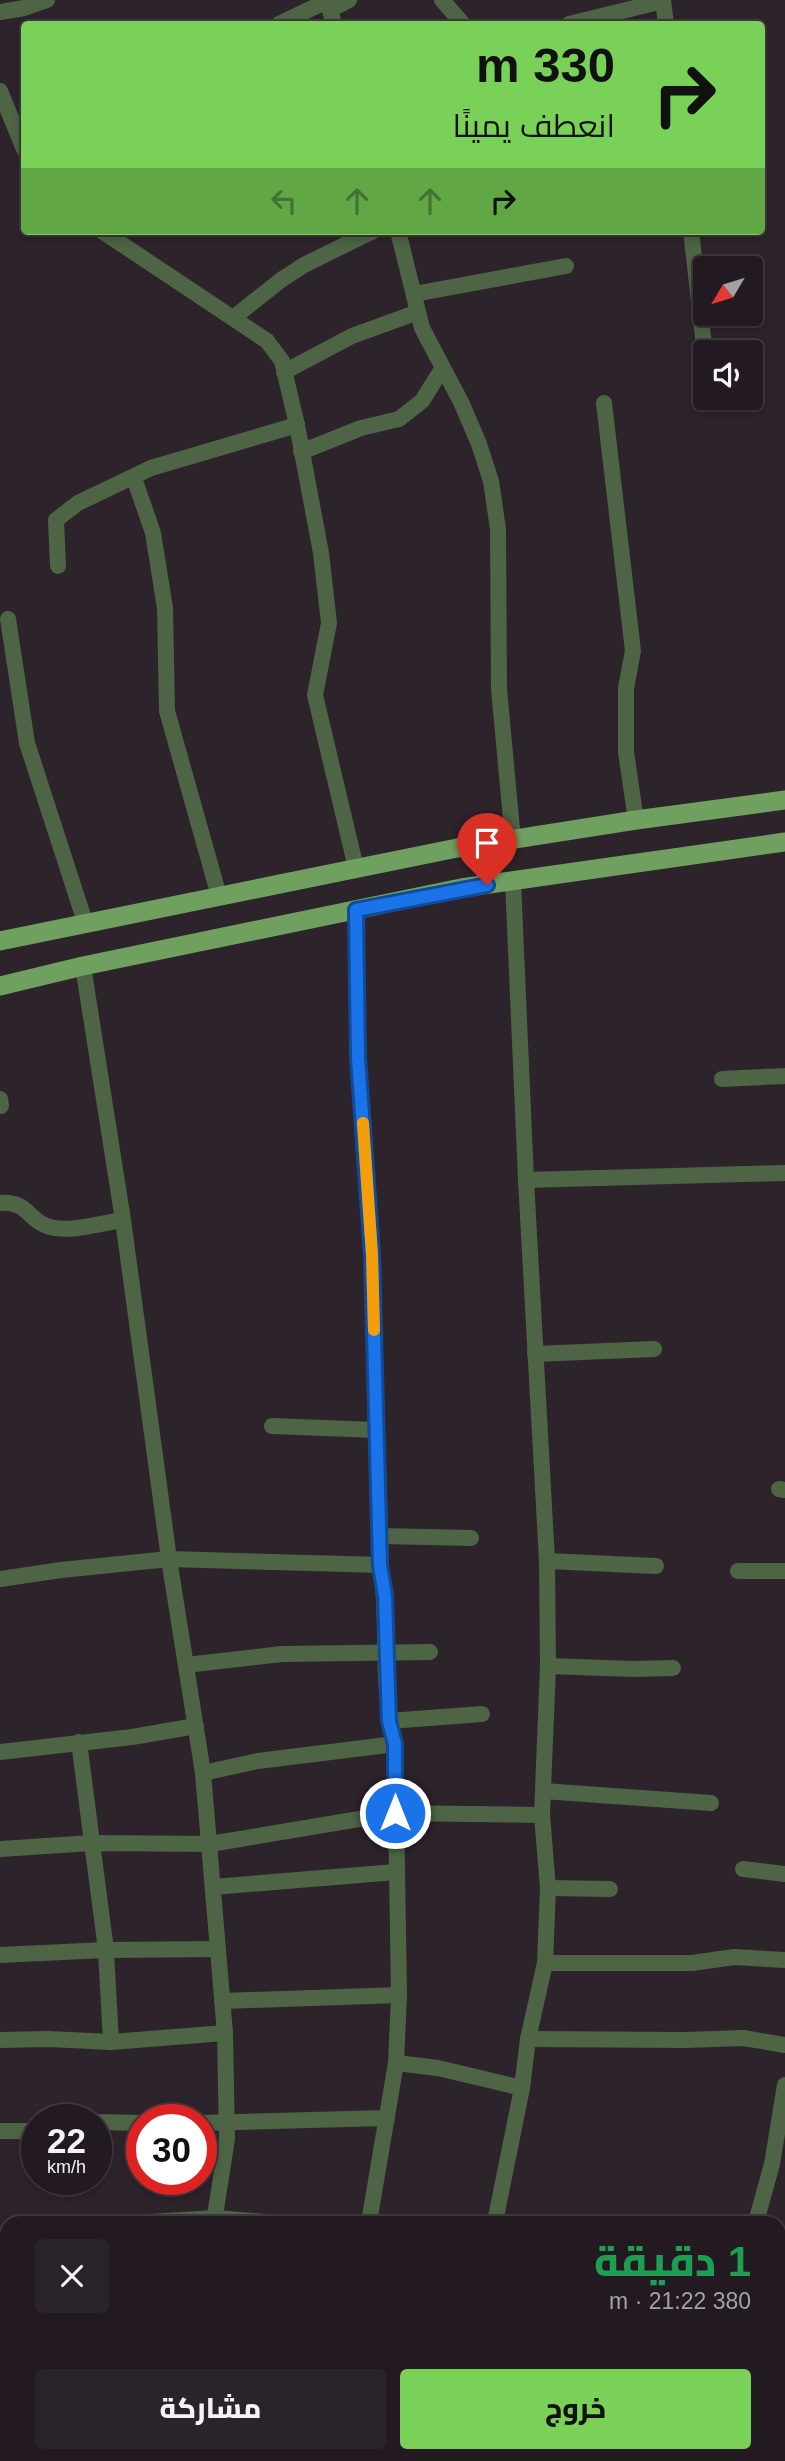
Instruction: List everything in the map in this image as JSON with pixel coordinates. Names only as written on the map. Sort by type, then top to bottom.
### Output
[{"type":"main road","points":[[0,941],[457,848],[785,800]]},
{"type":"main road","points":[[0,986],[83,966],[461,888],[785,842]]},
{"type":"street","points":[[0,12],[47,0]]},
{"type":"street","points":[[289,21],[349,0]]},
{"type":"street","points":[[442,0],[460,21]]},
{"type":"street","points":[[581,21],[663,0],[666,21]]},
{"type":"street","points":[[0,91],[18,120]]},
{"type":"street","points":[[115,235],[267,341],[282,361],[321,553],[330,622],[315,695],[356,869]]},
{"type":"street","points":[[233,318],[304,265],[365,235]]},
{"type":"street","points":[[399,235],[422,328],[466,414],[491,481],[498,529],[499,689],[513,840]]},
{"type":"street","points":[[691,235],[703,340]]},
{"type":"street","points":[[414,294],[566,266]]},
{"type":"street","points":[[284,372],[352,336],[418,312]]},
{"type":"street","points":[[301,452],[361,428],[399,419],[422,401],[442,369]]},
{"type":"street","points":[[604,403],[633,652],[626,688],[626,752],[636,820]]},
{"type":"street","points":[[58,566],[56,520],[78,503],[151,468],[297,425]]},
{"type":"street","points":[[134,478],[153,533],[165,608],[167,711],[219,896]]},
{"type":"street","points":[[8,619],[27,743],[85,922]]},
{"type":"street","points":[[496,2216],[522,2088],[528,2039],[545,1962],[548,1888],[542,1815],[548,1666],[547,1561],[513,881]]},
{"type":"street","points":[[356,910],[358,1058],[372,1255],[380,1565],[385,1596],[389,1721],[395,1744],[399,1995],[397,2063],[370,2216]]},
{"type":"street","points":[[83,966],[122,1220],[169,1559],[203,1773],[225,2033],[227,2139],[215,2216]]},
{"type":"street","points":[[722,1079],[785,1076]]},
{"type":"street","points":[[526,1180],[785,1173]]},
{"type":"street","points":[[0,1203],[13,1202],[44,1225],[60,1229],[122,1220]]},
{"type":"street","points":[[535,1354],[654,1349]]},
{"type":"street","points":[[272,1426],[376,1430]]},
{"type":"street","points":[[380,1536],[471,1538]]},
{"type":"street","points":[[0,1579],[169,1559],[380,1565]]},
{"type":"street","points":[[547,1561],[656,1566]]},
{"type":"street","points":[[738,1571],[785,1571]]},
{"type":"street","points":[[186,1665],[282,1654],[430,1652]]},
{"type":"street","points":[[548,1666],[673,1668]]},
{"type":"street","points":[[389,1721],[482,1714]]},
{"type":"street","points":[[0,1752],[132,1737],[196,1726]]},
{"type":"street","points":[[79,1742],[106,1950],[111,2042]]},
{"type":"street","points":[[203,1773],[258,1761],[395,1744]]},
{"type":"street","points":[[543,1791],[711,1803]]},
{"type":"street","points":[[0,1849],[92,1843],[210,1844],[395,1813],[542,1815]]},
{"type":"street","points":[[743,1869],[785,1874]]},
{"type":"street","points":[[213,1887],[396,1872]]},
{"type":"street","points":[[548,1888],[610,1889]]},
{"type":"street","points":[[0,1955],[218,1949]]},
{"type":"street","points":[[545,1962],[692,1963],[734,1957],[785,1960]]},
{"type":"street","points":[[222,2001],[399,1995]]},
{"type":"street","points":[[0,2040],[111,2042],[225,2033]]},
{"type":"street","points":[[528,2039],[743,2038],[785,2045]]},
{"type":"street","points":[[397,2063],[438,2068],[522,2088]]},
{"type":"street","points":[[757,2216],[772,2164],[785,2085]]},
{"type":"street","points":[[217,2122],[387,2118]]},
{"type":"street","points":[[0,2131],[21,2131]]},
{"type":"slow traffic","points":[[363,1123],[374,1330]]},
{"type":"route","points":[[395,1813],[395,1744],[389,1721],[385,1596],[380,1565],[372,1255],[358,1058],[356,910],[487,885]]}]
